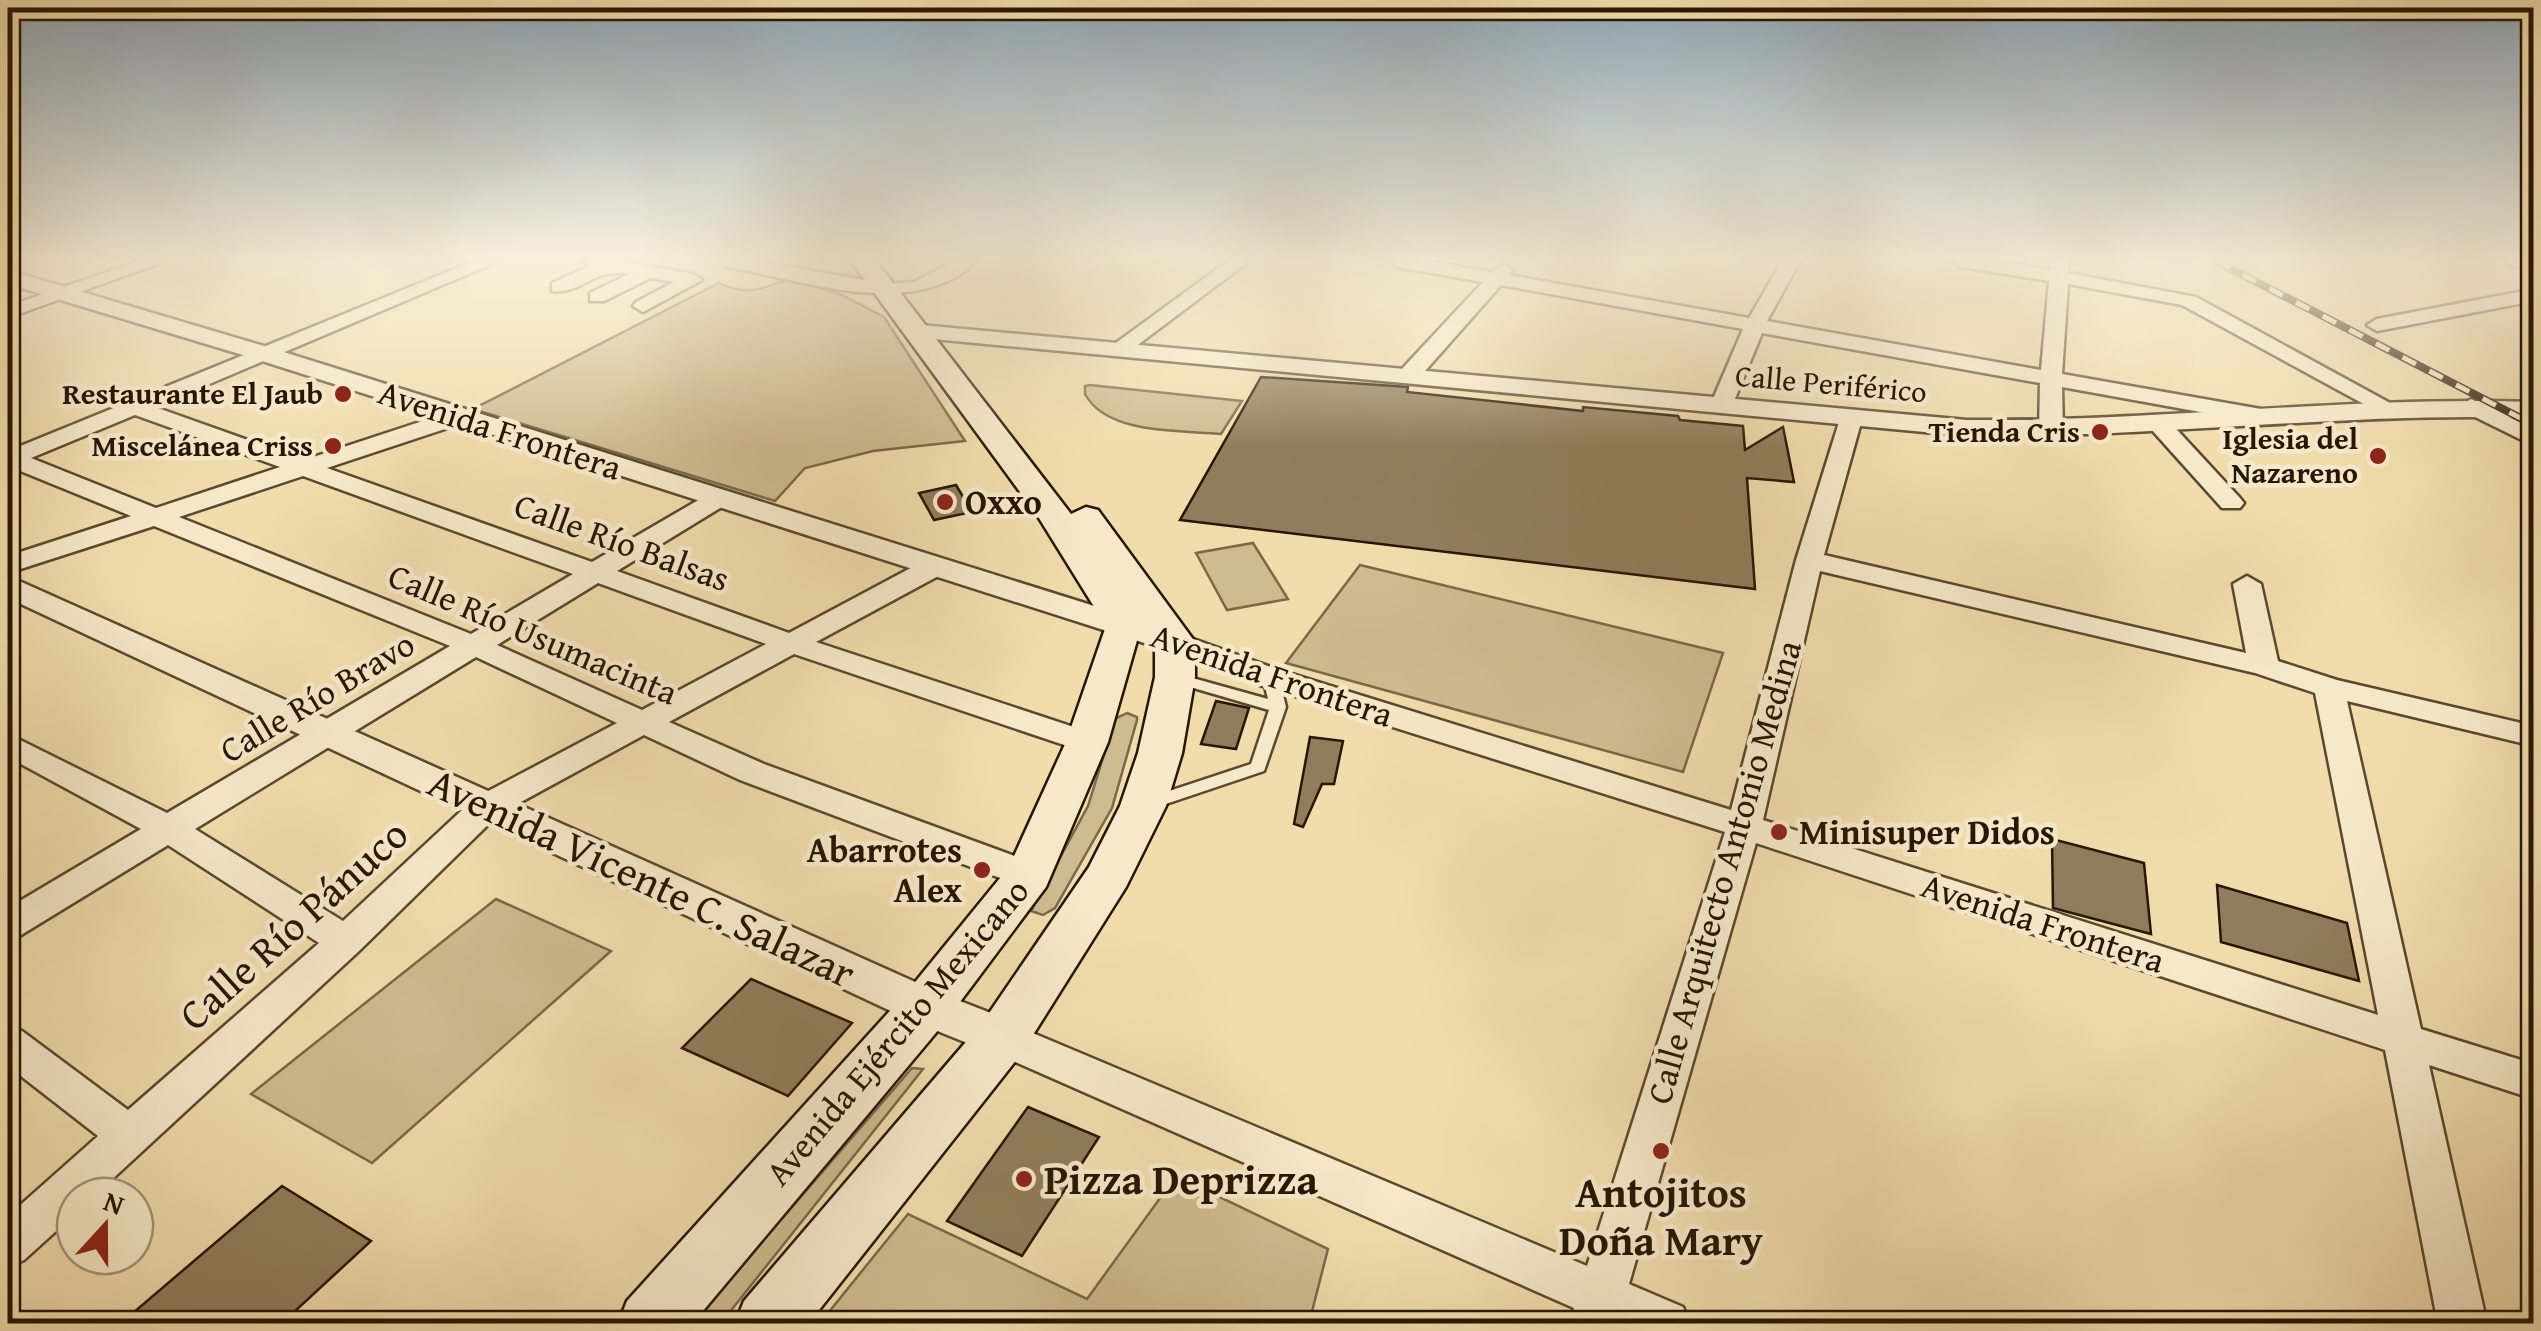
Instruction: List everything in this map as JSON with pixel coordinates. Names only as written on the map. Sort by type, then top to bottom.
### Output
[{"type":"main road","points":[[917,323],[1054,515],[1126,626]]},
{"type":"main road","points":[[943,323],[1175,660]]},
{"type":"main road","name":"Avenida Ejército Mexicano","points":[[650,1324],[926,1007],[1030,875],[1087,742],[1126,626]]},
{"type":"main road","name":"Avenida Ejército Mexicano","points":[[767,1324],[1002,1038],[1109,876],[1142,806],[1160,754],[1175,660]]},
{"type":"street","name":"Avenida Frontera","points":[[161,323],[1126,626],[1175,660],[1275,693],[1744,826],[2534,1082]]},
{"type":"street","points":[[8,458],[340,323]]},
{"type":"street","points":[[1120,349],[1155,323]]},
{"type":"street","points":[[1408,376],[1455,323]]},
{"type":"street","points":[[1728,323],[2261,416]]},
{"type":"street","points":[[1721,406],[1757,323]]},
{"type":"street","points":[[2052,432],[2055,323]]},
{"type":"street","points":[[2230,323],[2390,409]]},
{"type":"street","points":[[2377,325],[2387,323]]},
{"type":"street","name":"Calle Periférico","points":[[920,332],[1851,419],[2052,432],[2390,409],[2471,406],[2534,410]]},
{"type":"street","points":[[2471,406],[2534,439]]},
{"type":"street","name":"Calle Río Balsas","points":[[134,407],[790,642],[1087,742]]},
{"type":"street","points":[[8,565],[458,416]]},
{"type":"street","name":"Calle Arquitecto Antonio Medina","points":[[1597,1309],[1744,826],[1809,560],[1851,419]]},
{"type":"street","points":[[2159,424],[2231,503]]},
{"type":"street","name":"Calle Río Usumacinta","points":[[8,458],[475,646],[752,772],[1030,875]]},
{"type":"street","name":"Calle Río Bravo","points":[[8,925],[716,500]]},
{"type":"street","points":[[1809,560],[2264,666],[2329,687],[2534,736]]},
{"type":"street","name":"Calle Río Pánuco","points":[[8,1245],[346,940],[487,806],[932,568]]},
{"type":"street","points":[[2246,584],[2264,666]]},
{"type":"street","name":"Avenida Vicente C. Salazar","points":[[8,586],[926,1007],[1597,1309],[1666,1324]]},
{"type":"street","points":[[2329,687],[2462,1324]]},
{"type":"street","points":[[8,744],[169,830],[346,940]]},
{"type":"street","points":[[8,1043],[128,1134]]},
{"type":"lane","points":[[1142,806],[1258,767],[1275,693]]},
{"type":"shaded area","points":[[641,323],[888,323],[965,441],[873,451],[805,468],[775,501],[473,409]]},
{"type":"shaded area","points":[[1085,386],[1242,401],[1221,434],[1146,428],[1110,417],[1096,407],[1085,394]]},
{"type":"shaded area","points":[[1253,543],[1288,599],[1227,610],[1196,553]]},
{"type":"shaded area","points":[[1360,565],[1723,653],[1683,772],[1286,663]]},
{"type":"shaded area","points":[[1127,713],[1137,720],[1112,808],[1055,908],[1043,915],[1031,911],[1088,806],[1115,719]]},
{"type":"shaded area","points":[[496,899],[611,951],[372,1163],[251,1094]]},
{"type":"shaded area","points":[[912,1068],[923,1069],[721,1323],[691,1324]]},
{"type":"shaded area","points":[[1176,1176],[1328,1249],[1309,1323],[820,1323],[908,1214],[1087,1299]]},
{"type":"building","points":[[1261,377],[1408,387],[1407,392],[1583,411],[1583,407],[1678,416],[1680,420],[1743,426],[1745,450],[1783,427],[1794,482],[1747,478],[1755,589],[1180,520]]},
{"type":"building","name":"Oxxo","points":[[956,485],[972,512],[934,520],[919,493]]},
{"type":"building","points":[[1216,701],[1249,708],[1236,749],[1201,744]]},
{"type":"building","points":[[1310,737],[1343,741],[1334,784],[1322,784],[1303,827],[1294,824]]},
{"type":"building","points":[[2052,839],[2144,863],[2151,934],[2053,908]]},
{"type":"building","points":[[2217,885],[2347,923],[2359,981],[2221,942]]},
{"type":"building","points":[[751,979],[852,1023],[788,1096],[682,1048]]},
{"type":"building","name":"Pizza Deprizza","points":[[1028,1107],[1099,1137],[1022,1256],[947,1221]]},
{"type":"building","points":[[282,1186],[371,1241],[281,1324],[120,1324]]},
{"type":"railway","points":[[2336,323],[2534,425]]},
{"type":"place","name":"Restaurante El Jaub","points":[[343,394]]},
{"type":"place","name":"Tienda Cris","points":[[2100,432]]},
{"type":"place","name":"Miscelánea Criss","points":[[333,446]]},
{"type":"place","name":"Iglesia del Nazareno","points":[[2378,456]]},
{"type":"place","name":"Oxxo","points":[[945,502]]},
{"type":"place","name":"Minisuper Didos","points":[[1779,832]]},
{"type":"place","name":"Abarrotes Alex","points":[[982,870]]},
{"type":"place","name":"Antojitos Doña Mary","points":[[1661,1151]]},
{"type":"place","name":"Pizza Deprizza","points":[[1024,1179]]}]
